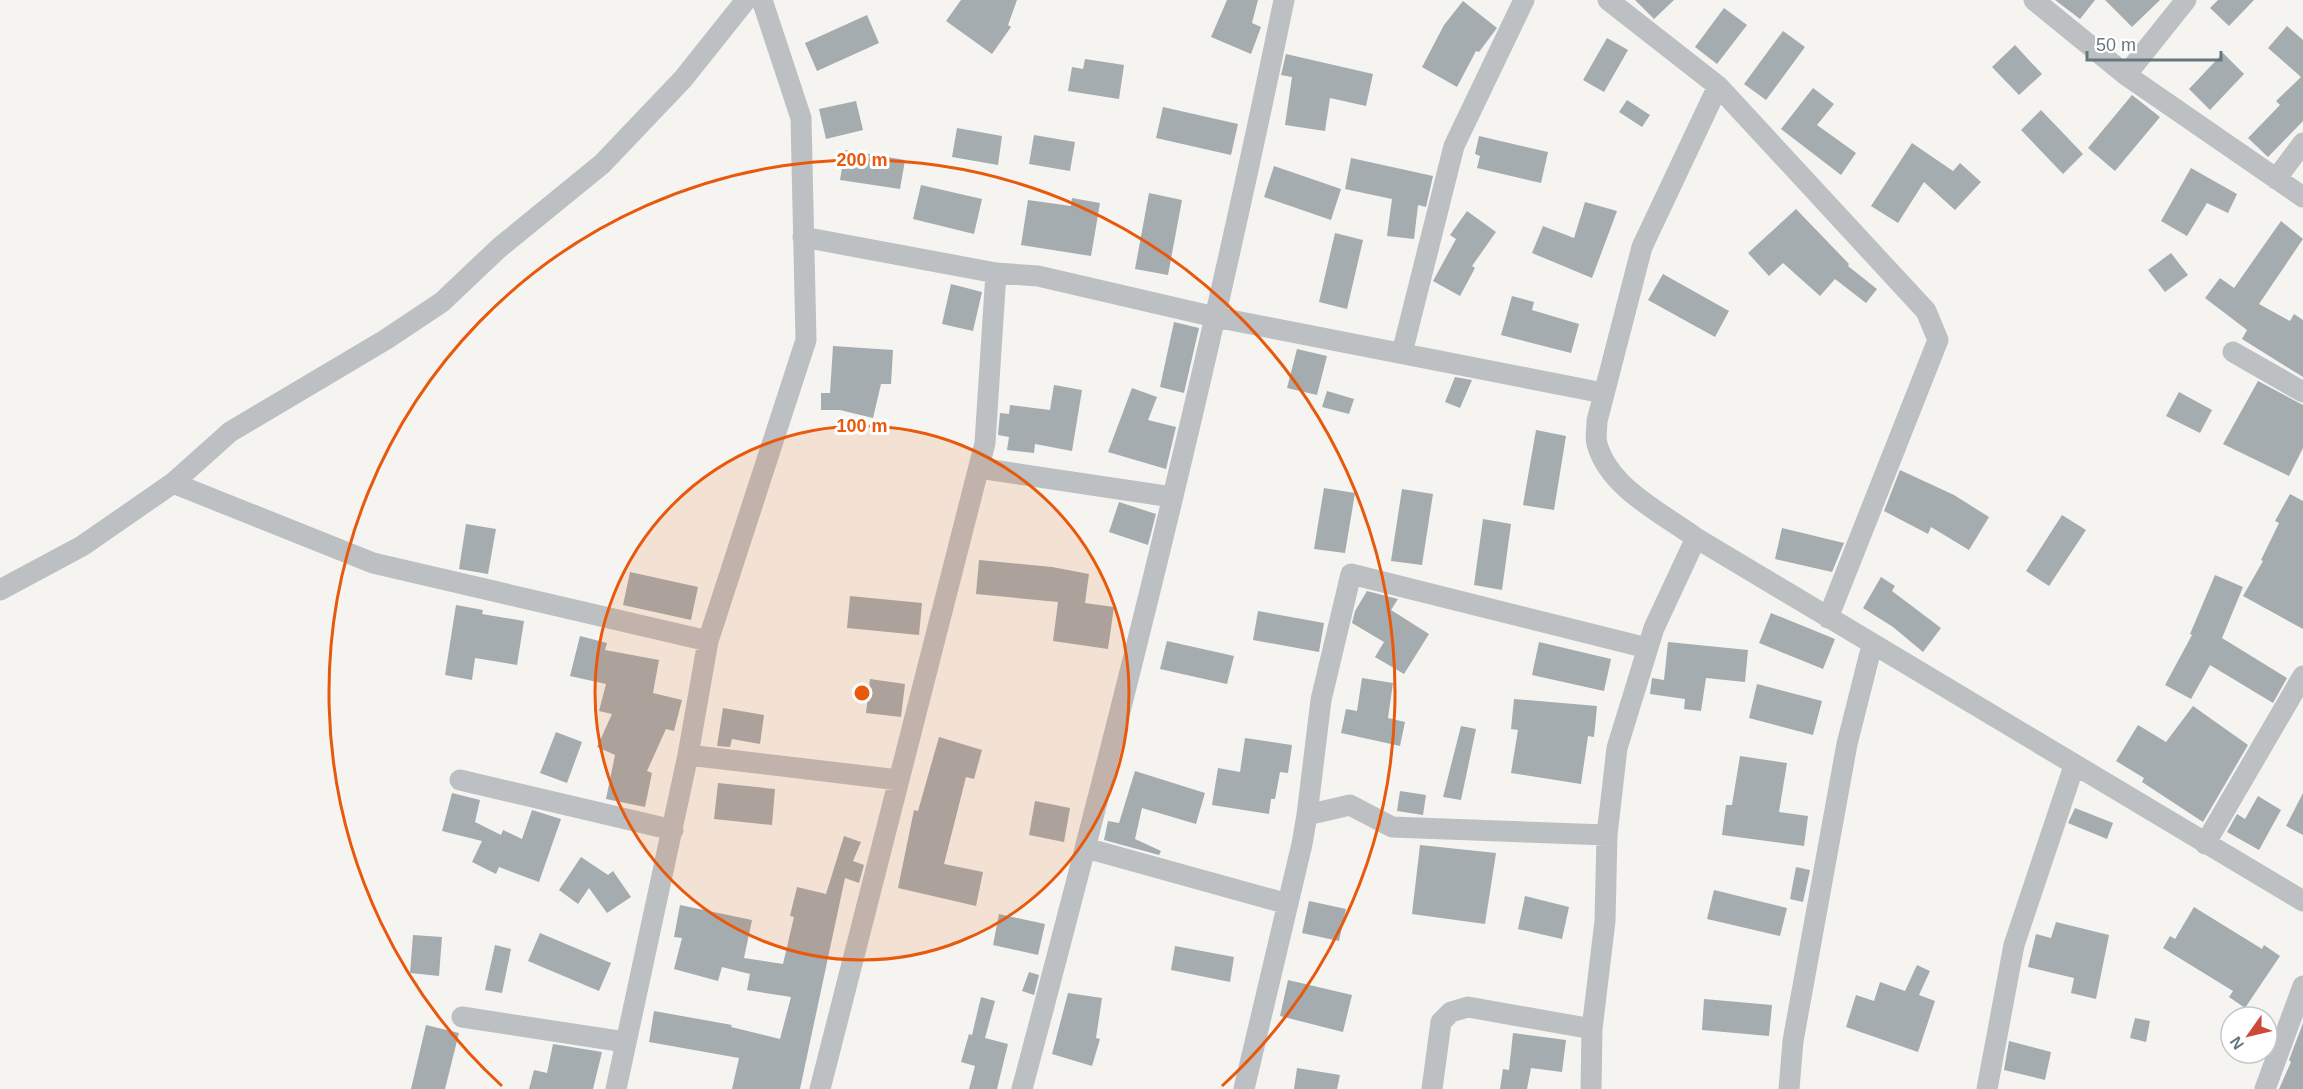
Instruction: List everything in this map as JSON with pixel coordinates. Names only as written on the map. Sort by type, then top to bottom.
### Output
[{"type":"street","points":[[0,590],[82,546],[173,483],[230,432],[385,340],[442,302],[499,248],[602,164],[683,79],[746,0]]},
{"type":"street","points":[[616,1089],[688,756],[708,641],[806,340],[801,118],[762,0]]},
{"type":"street","points":[[1022,1089],[1086,848],[1240,215],[1284,0]]},
{"type":"street","points":[[1402,353],[1454,146],[1524,0]]},
{"type":"street","points":[[1608,0],[1718,86],[1926,311],[1938,340],[1828,618]]},
{"type":"street","points":[[2034,0],[2126,75],[2303,197]]},
{"type":"street","points":[[2126,75],[2186,0]]},
{"type":"street","points":[[1718,86],[1650,227],[1603,393],[1597,422],[1597,443],[1606,465],[1623,484],[1696,538],[2303,901]]},
{"type":"street","points":[[2276,179],[2303,143]]},
{"type":"street","points":[[803,237],[996,273],[1038,276],[1215,317],[1603,393]]},
{"type":"street","points":[[820,1089],[985,443],[996,273]]},
{"type":"street","points":[[2233,352],[2303,392]]},
{"type":"street","points":[[979,468],[1172,497]]},
{"type":"street","points":[[173,483],[373,563],[708,641]]},
{"type":"street","points":[[1591,1089],[1592,1029],[1605,921],[1607,835],[1617,748],[1647,648],[1696,538]]},
{"type":"street","points":[[1244,1089],[1307,815],[1321,700],[1351,574],[1647,648]]},
{"type":"street","points":[[1789,1089],[1793,1041],[1847,744],[1872,645]]},
{"type":"street","points":[[2205,844],[2303,676]]},
{"type":"street","points":[[688,756],[899,780]]},
{"type":"street","points":[[1987,1089],[2014,945],[2074,766]]},
{"type":"street","points":[[460,780],[672,830]]},
{"type":"street","points":[[1307,815],[1350,805],[1392,827],[1607,835]]},
{"type":"street","points":[[1086,848],[1288,904]]},
{"type":"street","points":[[2265,1089],[2303,986]]},
{"type":"street","points":[[1431,1089],[1441,1022],[1452,1012],[1468,1007],[1592,1029]]},
{"type":"street","points":[[462,1017],[625,1041]]},
{"type":"building","points":[[961,0],[1017,0],[1008,25],[1011,27],[992,54],[946,21]]},
{"type":"building","points":[[1227,0],[1258,0],[1252,23],[1261,27],[1251,54],[1211,37]]},
{"type":"building","points":[[1635,0],[1674,0],[1654,19]]},
{"type":"building","points":[[2055,0],[2095,0],[2080,19]]},
{"type":"building","points":[[2105,0],[2160,0],[2132,27]]},
{"type":"building","points":[[2218,0],[2254,0],[2229,26],[2210,8]]},
{"type":"building","points":[[1463,1],[1497,28],[1479,52],[1476,51],[1457,87],[1422,67],[1444,25]]},
{"type":"building","points":[[1724,8],[1747,25],[1717,64],[1695,47]]},
{"type":"building","points":[[867,15],[879,43],[817,71],[805,43]]},
{"type":"building","points":[[2287,26],[2303,40],[2303,121],[2268,157],[2248,138],[2280,105],[2276,101],[2301,77],[2268,48]]},
{"type":"building","points":[[1783,31],[1805,47],[1766,100],[1744,84]]},
{"type":"building","points":[[1607,38],[1628,50],[1604,92],[1583,80]]},
{"type":"building","points":[[2015,45],[2042,74],[2019,95],[1992,67]]},
{"type":"building","points":[[2223,53],[2244,74],[2210,110],[2189,89]]},
{"type":"building","points":[[1286,54],[1373,74],[1366,106],[1330,98],[1325,131],[1285,125],[1292,77],[1281,75]]},
{"type":"building","points":[[1085,59],[1124,65],[1119,99],[1068,91],[1072,67],[1083,69]]},
{"type":"building","points":[[1813,88],[1834,104],[1817,125],[1856,153],[1841,175],[1781,129]]},
{"type":"building","points":[[2132,95],[2160,117],[2115,171],[2088,148]]},
{"type":"building","points":[[1627,100],[1650,115],[1642,127],[1619,112]]},
{"type":"building","points":[[856,101],[863,130],[826,139],[819,109]]},
{"type":"building","points":[[1163,107],[1238,124],[1231,155],[1156,138]]},
{"type":"building","points":[[2041,110],[2083,154],[2063,174],[2021,130]]},
{"type":"building","points":[[957,128],[1002,136],[998,165],[952,157]]},
{"type":"building","points":[[1034,135],[1075,142],[1070,171],[1029,164]]},
{"type":"building","points":[[1479,136],[1548,152],[1541,183],[1477,168],[1480,156],[1475,154]]},
{"type":"building","points":[[1912,143],[1953,171],[1960,163],[1981,182],[1955,210],[1924,182],[1898,223],[1871,206]]},
{"type":"building","points":[[845,150],[905,160],[900,189],[840,180]]},
{"type":"building","points":[[1351,158],[1433,176],[1426,207],[1418,205],[1414,239],[1387,236],[1392,199],[1345,189]]},
{"type":"building","points":[[1274,166],[1341,189],[1331,220],[1264,197]]},
{"type":"building","points":[[2191,168],[2237,194],[2228,213],[2207,203],[2187,236],[2161,221]]},
{"type":"building","points":[[921,185],[982,199],[974,234],[913,219]]},
{"type":"building","points":[[1149,193],[1182,200],[1168,275],[1135,269]]},
{"type":"building","points":[[1072,198],[1100,203],[1091,256],[1021,245],[1028,200],[1071,206]]},
{"type":"building","points":[[1585,202],[1617,211],[1592,278],[1532,253],[1543,226],[1574,238]]},
{"type":"building","points":[[1796,209],[1849,264],[1848,266],[1877,289],[1866,303],[1835,279],[1820,296],[1783,263],[1769,276],[1748,253]]},
{"type":"building","points":[[1467,211],[1496,232],[1472,266],[1475,268],[1460,296],[1433,281],[1456,239],[1450,235]]},
{"type":"building","points":[[2281,221],[2303,239],[2259,304],[2290,321],[2294,314],[2303,320],[2303,377],[2242,339],[2247,330],[2205,298],[2220,278],[2234,288]]},
{"type":"building","points":[[1335,233],[1363,240],[1347,309],[1319,302]]},
{"type":"building","points":[[2171,253],[2188,275],[2165,292],[2148,270]]},
{"type":"building","points":[[1663,274],[1729,311],[1715,337],[1648,300]]},
{"type":"building","points":[[951,284],[982,292],[973,331],[942,324]]},
{"type":"building","points":[[1512,296],[1534,302],[1532,310],[1579,324],[1571,353],[1501,335]]},
{"type":"building","points":[[1174,322],[1199,328],[1184,393],[1160,387]]},
{"type":"building","points":[[833,346],[893,350],[891,384],[881,384],[873,418],[840,410],[821,410],[821,393],[830,393]]},
{"type":"building","points":[[1297,349],[1327,356],[1317,395],[1287,388]]},
{"type":"building","points":[[1455,377],[1472,380],[1460,408],[1445,402]]},
{"type":"building","points":[[2258,381],[2303,405],[2303,448],[2289,476],[2223,444]]},
{"type":"building","points":[[1054,385],[1082,390],[1072,451],[1035,444],[1034,453],[1007,450],[1009,437],[998,435],[1000,413],[1009,414],[1010,405],[1050,410]]},
{"type":"building","points":[[1132,388],[1157,397],[1148,420],[1176,427],[1166,469],[1108,452]]},
{"type":"building","points":[[1327,391],[1354,399],[1349,414],[1322,407]]},
{"type":"building","points":[[2179,392],[2212,410],[2200,433],[2166,416]]},
{"type":"building","points":[[1536,430],[1566,436],[1554,510],[1523,505]]},
{"type":"building","points":[[1900,470],[1954,495],[1989,517],[1969,550],[1931,527],[1928,534],[1884,511]]},
{"type":"building","points":[[1324,488],[1355,493],[1345,553],[1314,549]]},
{"type":"building","points":[[1402,489],[1433,494],[1422,565],[1391,561]]},
{"type":"building","points":[[2290,494],[2303,501],[2303,629],[2243,596],[2263,561],[2261,560],[2279,523],[2275,521]]},
{"type":"building","points":[[1119,502],[1156,514],[1148,545],[1109,532]]},
{"type":"building","points":[[2062,515],[2086,530],[2049,586],[2026,571]]},
{"type":"building","points":[[1483,519],[1511,524],[1502,590],[1474,585]]},
{"type":"building","points":[[466,524],[496,529],[488,574],[459,569]]},
{"type":"building","points":[[1782,528],[1844,543],[1832,572],[1775,559]]},
{"type":"building","points":[[979,560],[1052,567],[1089,574],[1085,603],[1114,607],[1108,649],[1053,641],[1058,602],[976,594]]},
{"type":"building","points":[[630,572],[698,587],[691,620],[623,605]]},
{"type":"building","points":[[2215,575],[2243,587],[2222,638],[2287,678],[2273,703],[2210,665],[2191,699],[2165,685],[2192,635],[2190,634]]},
{"type":"building","points":[[1881,577],[1895,586],[1892,591],[1941,628],[1923,652],[1893,627],[1863,608]]},
{"type":"building","points":[[1367,591],[1398,599],[1391,610],[1429,634],[1404,674],[1375,657],[1384,642],[1352,623],[1355,611]]},
{"type":"building","points":[[850,596],[922,603],[919,635],[847,628]]},
{"type":"building","points":[[456,605],[483,610],[482,614],[524,621],[517,665],[475,658],[472,680],[445,675]]},
{"type":"building","points":[[1258,611],[1324,623],[1319,652],[1253,640]]},
{"type":"building","points":[[1771,613],[1835,639],[1823,669],[1759,643]]},
{"type":"building","points":[[580,636],[607,643],[605,650],[659,660],[653,693],[682,700],[674,731],[666,729],[647,771],[652,773],[645,807],[606,799],[615,755],[597,747],[612,714],[599,711],[606,684],[570,676]]},
{"type":"building","points":[[1167,641],[1234,656],[1227,684],[1160,669]]},
{"type":"building","points":[[1539,642],[1611,659],[1604,691],[1532,675]]},
{"type":"building","points":[[1668,642],[1748,650],[1745,682],[1706,678],[1701,711],[1684,709],[1685,699],[1650,694],[1652,678],[1664,680]]},
{"type":"building","points":[[1362,678],[1393,683],[1388,718],[1405,722],[1400,746],[1341,733],[1346,709],[1357,711]]},
{"type":"building","points":[[870,679],[905,684],[901,717],[866,713]]},
{"type":"building","points":[[1757,684],[1822,701],[1813,735],[1749,718]]},
{"type":"building","points":[[1514,699],[1597,706],[1594,737],[1588,736],[1581,784],[1511,773],[1518,730],[1511,729]]},
{"type":"building","points":[[2193,706],[2248,745],[2203,822],[2142,782],[2144,778],[2116,761],[2138,725],[2166,742]]},
{"type":"building","points":[[723,708],[764,715],[760,744],[732,739],[730,747],[717,746]]},
{"type":"building","points":[[1461,726],[1476,729],[1461,800],[1443,797]]},
{"type":"building","points":[[556,732],[582,742],[567,783],[540,773]]},
{"type":"building","points":[[939,737],[982,750],[974,779],[966,777],[944,864],[983,872],[976,906],[898,888],[914,810],[918,811]]},
{"type":"building","points":[[1245,738],[1292,745],[1288,773],[1280,772],[1275,799],[1271,799],[1269,814],[1212,805],[1218,768],[1240,772]]},
{"type":"building","points":[[1740,756],[1787,763],[1779,812],[1808,816],[1804,846],[1722,835],[1726,805],[1732,805]]},
{"type":"building","points":[[1135,771],[1205,793],[1196,824],[1142,808],[1135,839],[1161,851],[1159,855],[1104,840],[1108,821],[1119,823]]},
{"type":"building","points":[[718,783],[775,789],[772,825],[714,819]]},
{"type":"building","points":[[1400,791],[1426,795],[1423,815],[1397,811]]},
{"type":"building","points":[[452,793],[480,800],[475,822],[501,835],[503,830],[522,839],[532,810],[561,819],[539,882],[499,867],[496,874],[472,862],[482,841],[442,831]]},
{"type":"building","points":[[2303,793],[2303,835],[2286,826]]},
{"type":"building","points":[[2258,796],[2281,810],[2259,850],[2227,832],[2237,814],[2245,819]]},
{"type":"building","points":[[1035,801],[1070,808],[1064,842],[1029,835]]},
{"type":"building","points":[[2075,808],[2113,823],[2107,839],[2068,823]]},
{"type":"building","points":[[844,836],[861,842],[853,861],[864,865],[859,883],[845,878],[800,1089],[732,1089],[739,1058],[649,1042],[654,1011],[732,1025],[731,1027],[780,1039],[791,997],[747,990],[750,974],[722,967],[718,981],[674,969],[682,938],[674,937],[680,905],[752,920],[744,958],[783,964],[794,917],[790,916],[797,887],[826,894]]},
{"type":"building","points":[[1420,845],[1496,853],[1485,924],[1412,914]]},
{"type":"building","points":[[581,857],[608,875],[613,871],[631,897],[607,913],[589,888],[578,904],[559,890]]},
{"type":"building","points":[[1796,867],[1810,870],[1803,902],[1790,899]]},
{"type":"building","points":[[1714,890],[1787,908],[1780,936],[1707,919]]},
{"type":"building","points":[[1525,896],[1569,907],[1562,939],[1518,929]]},
{"type":"building","points":[[1309,901],[1346,909],[1339,941],[1302,933]]},
{"type":"building","points":[[2194,907],[2262,949],[2264,945],[2280,956],[2247,1005],[2241,1005],[2229,997],[2233,991],[2163,948],[2170,936],[2175,939]]},
{"type":"building","points":[[999,914],[1045,924],[1038,955],[993,945]]},
{"type":"building","points":[[2056,922],[2109,935],[2096,999],[2071,993],[2074,978],[2028,967],[2036,934],[2051,938]]},
{"type":"building","points":[[540,933],[611,963],[599,991],[528,961]]},
{"type":"building","points":[[413,935],[442,937],[439,976],[410,973]]},
{"type":"building","points":[[495,945],[511,949],[502,993],[485,990]]},
{"type":"building","points":[[1175,946],[1234,957],[1230,982],[1171,970]]},
{"type":"building","points":[[1917,965],[1930,971],[1919,995],[1935,1001],[1918,1052],[1846,1027],[1856,995],[1874,1001],[1880,982],[1905,991]]},
{"type":"building","points":[[1029,972],[1039,975],[1034,995],[1022,991]]},
{"type":"building","points":[[1288,980],[1352,995],[1343,1032],[1280,1016]]},
{"type":"building","points":[[1068,993],[1102,998],[1096,1038],[1100,1039],[1092,1066],[1052,1054]]},
{"type":"building","points":[[981,997],[995,1001],[985,1038],[1008,1044],[997,1089],[969,1089],[975,1066],[961,1062],[969,1034],[972,1035]]},
{"type":"building","points":[[1704,999],[1772,1005],[1769,1036],[1702,1030]]},
{"type":"building","points":[[2135,1018],[2150,1021],[2146,1042],[2130,1038]]},
{"type":"building","points":[[2303,1023],[2303,1089],[2279,1089],[2291,1062],[2289,1060]]},
{"type":"building","points":[[426,1025],[459,1033],[445,1089],[411,1089]]},
{"type":"building","points":[[1513,1033],[1566,1040],[1562,1072],[1531,1068],[1527,1089],[1500,1089],[1503,1069],[1509,1070]]},
{"type":"building","points":[[2009,1041],[2051,1052],[2045,1080],[2004,1070]]},
{"type":"building","points":[[553,1044],[602,1052],[593,1089],[529,1089],[534,1070],[547,1073]]},
{"type":"building","points":[[1297,1068],[1340,1075],[1337,1089],[1294,1089]]}]
